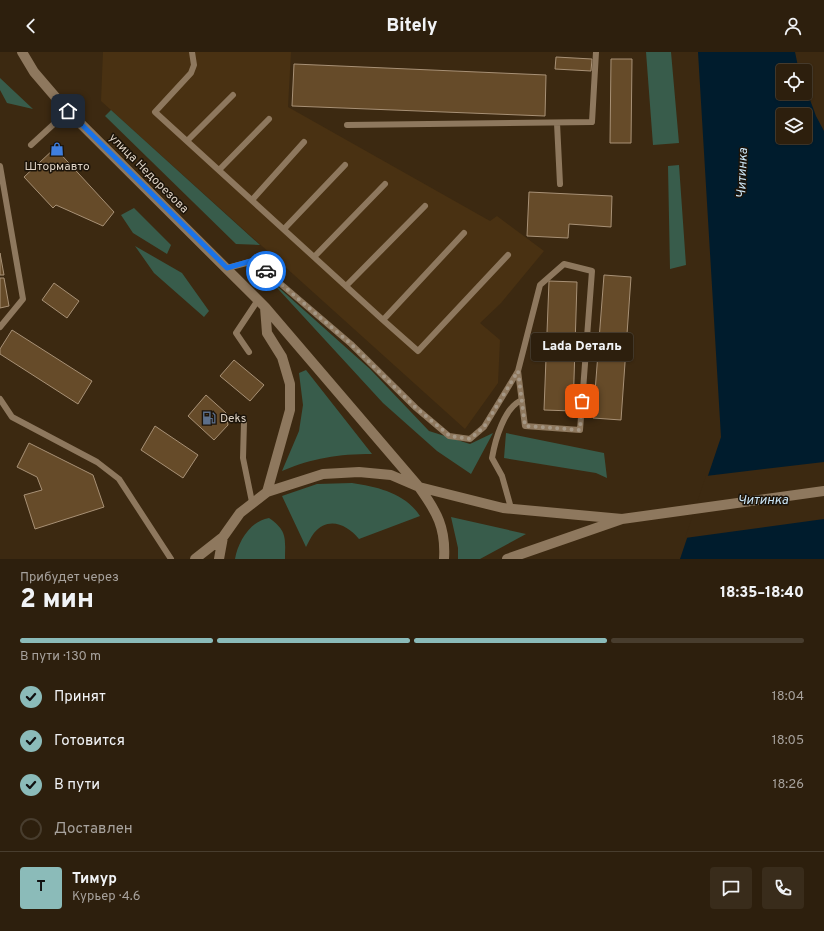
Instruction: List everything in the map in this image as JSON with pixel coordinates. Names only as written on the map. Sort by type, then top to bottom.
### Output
[{"type":"main road","name":"улица Недорезова","points":[[22,52],[34,72],[68,111],[266,307],[419,487],[437,512],[445,543],[444,559]]},
{"type":"main road","points":[[266,307],[267,333],[282,357],[290,384],[290,410],[268,492]]},
{"type":"main road","points":[[195,559],[223,537],[240,513],[252,502],[268,492],[323,474],[359,472],[391,475],[419,487],[511,508],[622,519]]},
{"type":"main road","points":[[507,559],[622,519],[824,491]]},
{"type":"main road","points":[[220,559],[223,537]]},
{"type":"lane","points":[[192,52],[194,64],[191,73],[155,112],[418,351],[508,255]]},
{"type":"lane","points":[[347,125],[592,122],[596,52]]},
{"type":"lane","points":[[187,141],[232,94]]},
{"type":"lane","points":[[31,145],[68,111]]},
{"type":"lane","points":[[219,170],[269,119]]},
{"type":"lane","points":[[557,123],[560,184]]},
{"type":"lane","points":[[252,200],[304,142]]},
{"type":"lane","points":[[284,229],[345,165]]},
{"type":"lane","points":[[0,166],[23,299],[0,327]]},
{"type":"lane","points":[[314,257],[385,184]]},
{"type":"lane","points":[[346,286],[426,206]]},
{"type":"lane","points":[[383,320],[464,233]]},
{"type":"lane","points":[[227,268],[254,260],[351,344],[416,408],[450,436],[470,439],[484,427],[518,371],[540,285],[564,264],[592,271],[580,430],[525,426],[518,371]]},
{"type":"lane","points":[[249,352],[236,333],[258,300]]},
{"type":"lane","points":[[0,398],[12,417],[97,462],[119,479],[171,559]]},
{"type":"lane","points":[[511,508],[502,476],[492,458],[499,430],[516,402],[522,400]]},
{"type":"lane","points":[[244,422],[243,458],[252,502]]},
{"type":"shaded area","points":[[103,52],[291,52],[288,107],[490,221],[497,216],[544,251],[501,303],[480,323],[500,340],[498,383],[465,429],[101,101]]},
{"type":"green space","points":[[646,52],[671,52],[679,143],[653,145]]},
{"type":"green space","points":[[0,78],[33,109],[7,103],[0,90]]},
{"type":"green space","points":[[111,110],[260,245],[236,244],[105,116]]},
{"type":"green space","points":[[679,165],[686,265],[670,269],[668,166]]},
{"type":"green space","points":[[134,208],[171,245],[167,254],[133,233],[121,215]]},
{"type":"green space","points":[[135,246],[182,273],[209,311],[204,317],[154,273]]},
{"type":"green space","points":[[268,278],[370,369],[429,431],[470,444],[493,433],[471,474],[437,451],[383,403]]},
{"type":"green space","points":[[306,370],[372,454],[348,455],[315,460],[282,471],[299,431],[303,405],[299,373]]},
{"type":"green space","points":[[506,433],[604,453],[607,478],[596,473],[504,458]]},
{"type":"green space","points":[[352,483],[390,492],[407,502],[420,516],[359,539],[349,529],[331,523],[319,528],[314,533],[306,547],[282,496],[317,484]]},
{"type":"green space","points":[[451,517],[526,534],[480,559],[458,559],[458,548]]},
{"type":"green space","points":[[269,518],[280,527],[284,536],[285,559],[235,559],[239,546],[246,533],[256,523]]},
{"type":"water","name":"Читинка","points":[[698,52],[795,52],[798,64],[776,64],[776,100],[810,100],[824,131],[824,559],[680,559],[721,437]]},
{"type":"pier","points":[[824,462],[824,519],[685,538],[706,476]]},
{"type":"building","points":[[556,57],[592,59],[591,71],[555,69]]},
{"type":"building","points":[[611,59],[632,59],[631,143],[610,143]]},
{"type":"building","points":[[294,64],[546,75],[545,116],[292,106]]},
{"type":"building","points":[[55,148],[114,212],[103,226],[56,205],[53,208],[24,177]]},
{"type":"building","points":[[529,192],[612,196],[611,227],[569,224],[568,238],[527,236]]},
{"type":"building","points":[[0,253],[4,275],[0,275]]},
{"type":"building","points":[[604,275],[631,277],[621,420],[593,418]]},
{"type":"building","points":[[0,278],[4,278],[9,306],[0,308]]},
{"type":"building","points":[[549,281],[577,282],[573,411],[544,410]]},
{"type":"building","points":[[54,283],[79,301],[67,318],[42,300]]},
{"type":"building","points":[[12,330],[92,381],[78,404],[0,354],[0,349]]},
{"type":"building","points":[[234,360],[264,385],[250,401],[220,376]]},
{"type":"building","points":[[206,395],[226,413],[228,425],[214,440],[188,416]]},
{"type":"building","points":[[155,426],[198,455],[183,478],[141,450]]},
{"type":"building","points":[[29,443],[93,475],[104,507],[35,529],[24,495],[42,490],[37,477],[17,467]]},
{"type":"way so far","points":[[266,271],[351,344],[416,408],[450,436],[470,439],[484,427],[518,371],[525,426],[580,430],[582,401]]},
{"type":"place","name":"Штормавто","points":[[57,149]]},
{"type":"place","name":"Lada Dеталь","points":[[582,401]]},
{"type":"place","name":"Deks","points":[[209,418]]},
{"type":"route","points":[[68,111],[227,268],[254,260],[266,271]]}]
